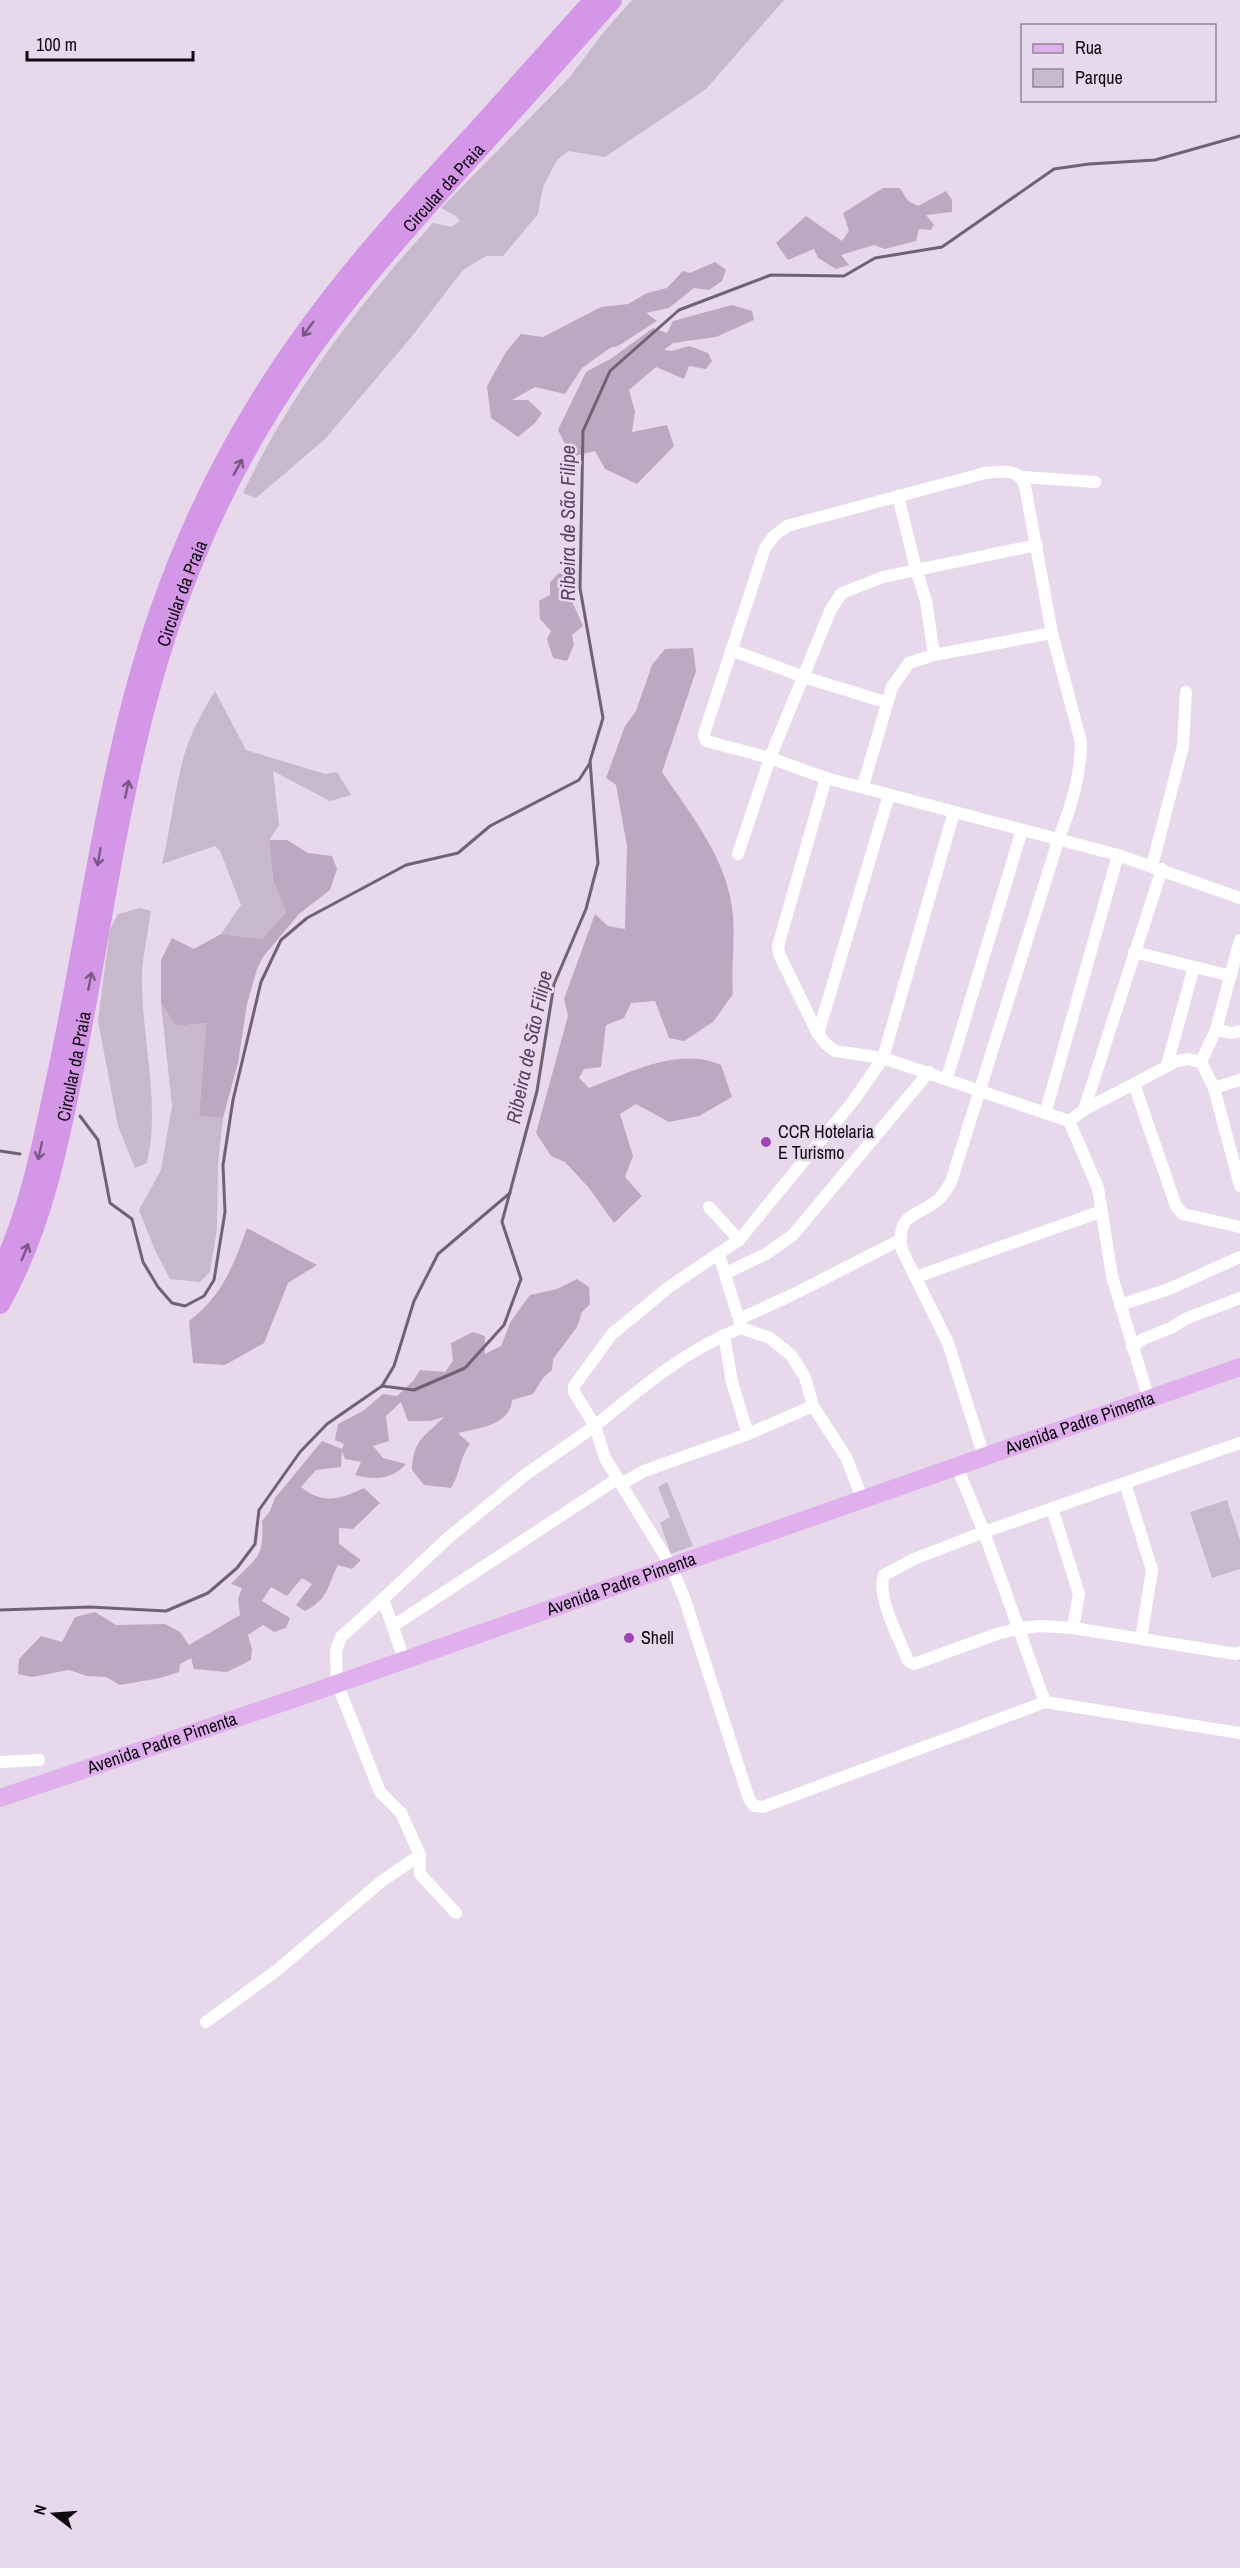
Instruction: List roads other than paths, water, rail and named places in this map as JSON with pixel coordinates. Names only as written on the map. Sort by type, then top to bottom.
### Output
[{"type":"highway","name":"Circular da Praia","points":[[0,1273],[20,1225],[41,1148],[64,1046],[109,802],[134,693],[163,601],[200,512],[221,468],[257,404],[327,303],[419,192],[594,0]]},
{"type":"highway","name":"Circular da Praia","points":[[0,1304],[26,1250],[53,1162],[70,1087],[123,809],[150,691],[187,579],[225,491],[284,388],[339,310],[448,181],[612,0]]},
{"type":"main road","name":"Avenida Padre Pimenta","points":[[0,1798],[338,1683],[1240,1367]]},
{"type":"street","points":[[1095,482],[1023,477],[1009,471],[985,473],[787,526],[774,536],[765,548],[704,738],[709,742],[770,758],[826,778],[1118,855],[1240,898]]},
{"type":"street","points":[[984,1457],[948,1342],[902,1250],[900,1240],[902,1229],[910,1215],[939,1199],[951,1182],[1059,838],[1073,802],[1081,758],[1081,742],[1052,633],[1023,477]]},
{"type":"street","points":[[898,496],[915,569],[926,602],[934,655]]},
{"type":"street","points":[[738,854],[770,758],[831,609],[842,593],[882,577],[1036,545]]},
{"type":"street","points":[[863,786],[885,702],[892,687],[909,663],[934,655],[1052,633]]},
{"type":"street","points":[[731,650],[804,677],[885,702]]},
{"type":"street","points":[[1084,1110],[1103,1058],[1111,1023],[1134,952],[1157,868],[1183,746],[1186,692]]},
{"type":"street","points":[[826,778],[778,946],[779,954],[818,1034],[835,1051],[884,1058],[1046,1111],[1069,1121],[1098,1188],[1112,1276],[1149,1400]]},
{"type":"street","points":[[818,1034],[889,795]]},
{"type":"street","points":[[954,812],[884,1058],[854,1100],[739,1240],[669,1287],[612,1334],[577,1380],[574,1392],[595,1426],[605,1458],[671,1566],[685,1600],[749,1799],[754,1806],[763,1807],[1045,1702],[1240,1733]]},
{"type":"street","points":[[947,1078],[1022,830]]},
{"type":"street","points":[[1046,1111],[1118,855]]},
{"type":"street","points":[[1201,1062],[1216,1030],[1240,940]]},
{"type":"street","points":[[1134,952],[1231,976]]},
{"type":"street","points":[[1167,1065],[1194,967]]},
{"type":"street","points":[[1216,1030],[1232,1033],[1240,1031]]},
{"type":"street","points":[[1069,1121],[1084,1110],[1167,1065],[1188,1059],[1201,1062]]},
{"type":"street","points":[[1201,1062],[1214,1088],[1240,1186]]},
{"type":"street","points":[[726,1273],[766,1254],[793,1234],[929,1072]]},
{"type":"street","points":[[1214,1088],[1240,1080]]},
{"type":"street","points":[[1134,1084],[1176,1206],[1184,1214],[1240,1227]]},
{"type":"street","points":[[709,1207],[739,1240]]},
{"type":"street","points":[[916,1277],[1102,1211]]},
{"type":"street","points":[[456,1913],[420,1874],[420,1855],[401,1814],[380,1792],[338,1683],[336,1651],[341,1637],[448,1538],[525,1475],[595,1426],[649,1381],[690,1351],[724,1335],[740,1323],[790,1296],[900,1240]]},
{"type":"street","points":[[719,1255],[740,1323],[770,1338],[791,1355],[805,1377],[813,1406],[846,1457],[863,1500]]},
{"type":"street","points":[[1119,1305],[1169,1289],[1240,1257]]},
{"type":"street","points":[[1132,1347],[1143,1339],[1172,1328],[1185,1319],[1240,1298]]},
{"type":"street","points":[[724,1335],[732,1383],[748,1434]]},
{"type":"street","points":[[393,1626],[619,1482],[748,1434],[813,1406]]},
{"type":"street","points":[[1240,1443],[984,1532],[914,1559],[884,1575],[881,1584],[908,1661],[914,1664],[1020,1628],[1040,1626],[1073,1628],[1236,1654],[1240,1652]]},
{"type":"street","points":[[957,1467],[1020,1628],[1045,1702]]},
{"type":"street","points":[[1125,1483],[1152,1570],[1141,1639]]},
{"type":"street","points":[[1053,1508],[1079,1594],[1073,1628]]},
{"type":"street","points":[[383,1599],[404,1659]]},
{"type":"street","points":[[0,1762],[39,1760]]},
{"type":"street","points":[[206,2022],[276,1971],[382,1881],[420,1855]]},
{"type":"waterway","name":"Ribeira de São Filipe","points":[[0,1610],[90,1607],[166,1611],[208,1593],[237,1568],[255,1544],[259,1510],[300,1452],[327,1424],[382,1386],[414,1390],[465,1368],[504,1325],[521,1279],[502,1222],[537,1091],[554,984],[586,909],[598,863],[590,761],[603,718],[580,588],[583,431],[610,371],[679,310],[771,275],[844,276],[875,258],[942,247],[1054,169],[1089,164],[1155,160],[1240,136]]},
{"type":"waterway","points":[[80,1116],[98,1140],[110,1203],[132,1219],[143,1262],[158,1287],[172,1303],[185,1306],[204,1296],[214,1280],[225,1212],[223,1165],[233,1100],[261,982],[281,940],[307,918],[406,865],[458,853],[490,826],[579,780],[590,763]]},
{"type":"waterway","points":[[0,1151],[20,1154]]},
{"type":"waterway","points":[[382,1386],[394,1366],[414,1301],[438,1254],[510,1193]]},
{"type":"place","name":"CCR Hotelaria E Turismo","points":[[766,1142]]},
{"type":"place","name":"Shell","points":[[629,1638]]}]
